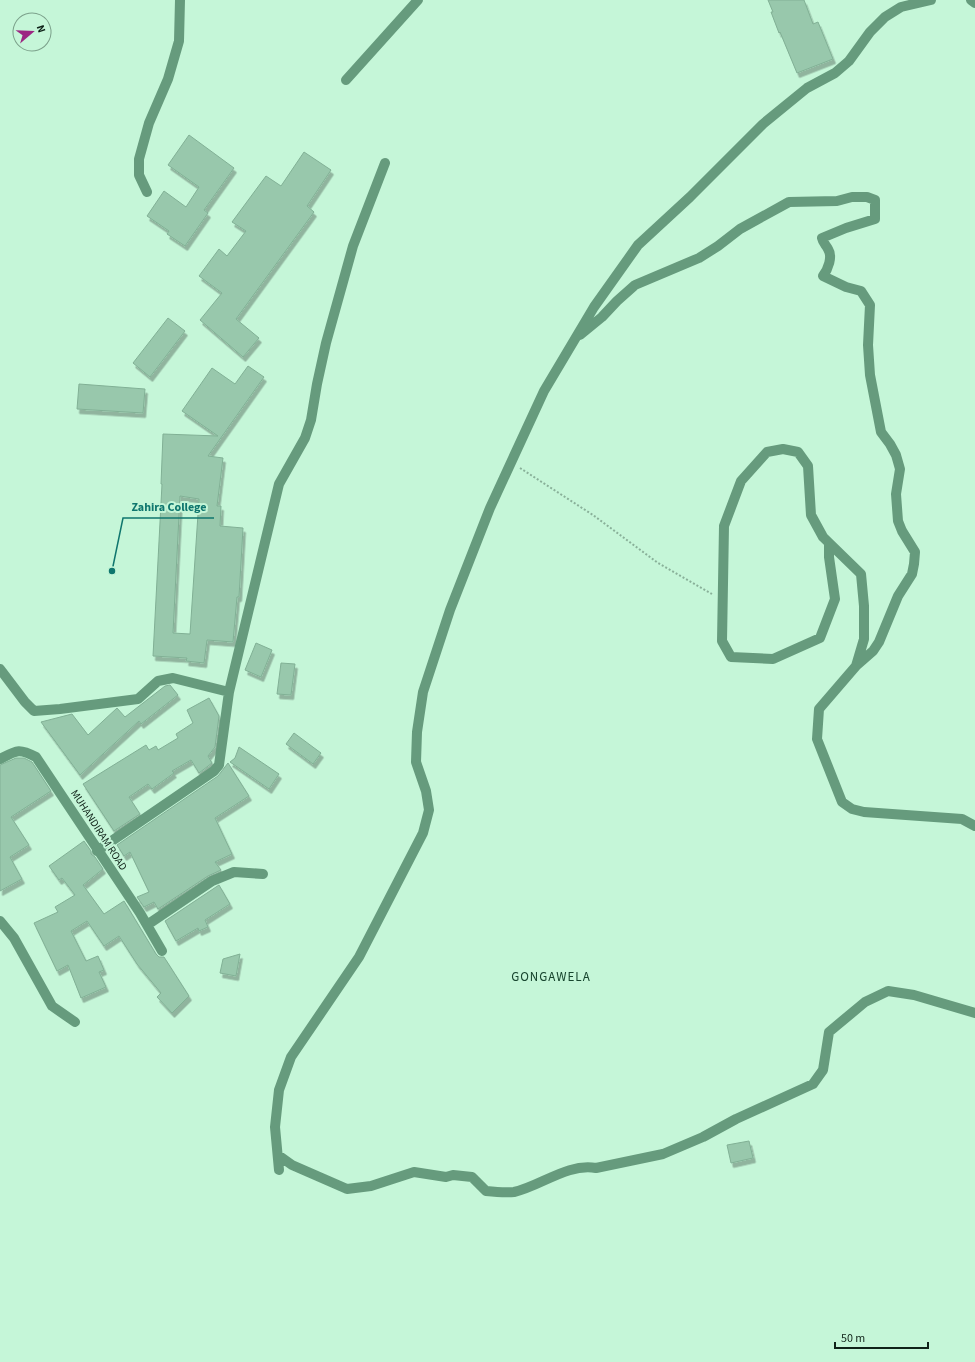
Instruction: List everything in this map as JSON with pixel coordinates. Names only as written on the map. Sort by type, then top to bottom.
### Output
[{"type":"street","points":[[147,192],[139,175],[139,160],[149,123],[168,79],[179,41],[180,0]]},
{"type":"street","points":[[346,80],[418,0]]},
{"type":"street","points":[[279,1170],[275,1127],[280,1090],[291,1057],[359,958],[423,833],[429,810],[426,791],[416,762],[417,732],[422,692],[450,610],[490,508],[544,392],[594,307],[638,245],[690,197],[763,124],[807,88],[840,69],[849,61],[870,32],[886,17],[901,7],[931,0]]},
{"type":"street","points":[[971,0],[975,3]]},
{"type":"street","points":[[97,851],[214,771],[219,765],[229,692],[279,484],[305,438],[312,420],[317,384],[325,350],[353,246],[385,163]]},
{"type":"street","points":[[576,338],[602,317],[635,285],[699,258],[740,229],[789,202],[837,201],[852,197],[867,197],[874,200],[875,219],[846,228],[822,238],[829,250],[830,258],[823,276],[846,287],[861,291],[870,305],[868,345],[870,374],[881,432],[896,455],[900,469],[896,494],[898,521],[902,531],[915,552],[914,564],[912,574],[898,596],[879,642],[873,651],[856,666],[819,709],[817,739],[842,802],[852,809],[864,812],[962,819],[975,826]]},
{"type":"street","points":[[829,543],[829,557],[835,599],[820,638],[773,659],[732,657],[722,641],[724,526],[741,481],[767,452],[783,449],[798,452],[808,466],[811,515],[823,537],[861,574],[864,606],[864,639],[856,666]]},
{"type":"street","points":[[0,669],[25,702],[34,710],[60,709],[138,699],[158,681],[173,678],[229,692]]},
{"type":"street","name":"MUHANDIRAM ROAD","points":[[0,759],[15,751],[25,751],[36,757],[147,925],[162,951]]},
{"type":"street","points":[[147,925],[212,881],[234,872],[263,874]]},
{"type":"street","points":[[0,921],[14,938],[52,1006],[75,1022]]},
{"type":"street","points":[[278,1155],[292,1165],[347,1189],[371,1186],[414,1172],[446,1177],[453,1175],[472,1177],[486,1192],[513,1192],[585,1166],[596,1168],[663,1154],[703,1137],[736,1119],[813,1084],[823,1070],[829,1032],[864,1002],[888,991],[914,995],[975,1013]]},
{"type":"path","points":[[511,463],[593,515],[658,563],[713,595]]},
{"type":"building","points":[[768,0],[804,0],[813,24],[818,22],[833,59],[797,73],[780,32],[779,33]]},
{"type":"building","points":[[189,135],[234,168],[204,210],[208,213],[185,246],[167,234],[169,231],[147,216],[164,191],[186,207],[199,187],[168,165]]},
{"type":"building","points":[[304,152],[331,170],[307,206],[314,212],[236,319],[259,338],[243,357],[200,320],[222,293],[199,276],[219,249],[227,256],[246,231],[232,222],[266,176],[281,186]]},
{"type":"building","points":[[168,318],[185,331],[150,377],[133,363]]},
{"type":"building","points":[[248,366],[264,377],[208,456],[223,458],[217,506],[221,506],[220,526],[243,528],[239,597],[237,597],[233,642],[207,640],[204,663],[186,661],[187,658],[153,656],[162,484],[163,434],[218,436],[182,411],[212,368],[235,384]],"holes":[[[180,496],[199,499],[190,634],[173,633]]]},
{"type":"building","points":[[79,384],[145,389],[143,413],[77,409]]},
{"type":"building","points":[[256,643],[272,650],[261,677],[245,670]]},
{"type":"building","points":[[281,663],[295,664],[291,695],[277,694]]},
{"type":"building","points":[[170,685],[178,695],[141,724],[139,721],[80,775],[41,722],[72,714],[88,735],[117,708],[125,717],[165,686]]},
{"type":"building","points":[[209,698],[219,716],[215,747],[208,756],[212,763],[199,773],[191,760],[172,771],[174,773],[152,789],[148,784],[129,797],[140,814],[114,831],[83,784],[146,745],[149,750],[156,746],[158,750],[178,738],[176,734],[193,723],[187,710]]},
{"type":"building","points":[[294,733],[321,753],[313,764],[286,744]]},
{"type":"building","points":[[239,747],[279,774],[269,789],[230,762],[235,758]]},
{"type":"building","points":[[16,758],[24,758],[32,762],[51,791],[11,817],[29,845],[10,857],[22,879],[0,891],[0,765]]},
{"type":"building","points":[[228,763],[249,796],[215,818],[232,854],[215,862],[221,870],[208,876],[158,909],[154,902],[144,907],[137,897],[149,892],[130,852],[124,856],[117,845],[218,776]]},
{"type":"building","points":[[84,841],[91,851],[91,854],[95,857],[103,869],[83,885],[104,914],[124,901],[156,954],[159,957],[164,957],[189,996],[172,1013],[157,997],[161,993],[137,964],[119,936],[104,946],[87,921],[71,931],[86,961],[98,956],[104,970],[99,972],[106,987],[81,998],[68,965],[57,971],[34,923],[58,912],[55,907],[75,895],[62,878],[59,880],[49,866]]},
{"type":"building","points":[[219,885],[230,904],[205,920],[208,927],[199,931],[198,928],[176,941],[165,921]]},
{"type":"building","points":[[240,954],[236,976],[220,973],[223,959]]},
{"type":"building","points":[[749,1141],[753,1158],[731,1163],[727,1145]]},
{"type":"place","name":"Zahira College","points":[[112,571]]},
{"type":"district","name":"GONGAWELA","points":[[551,977]]}]
